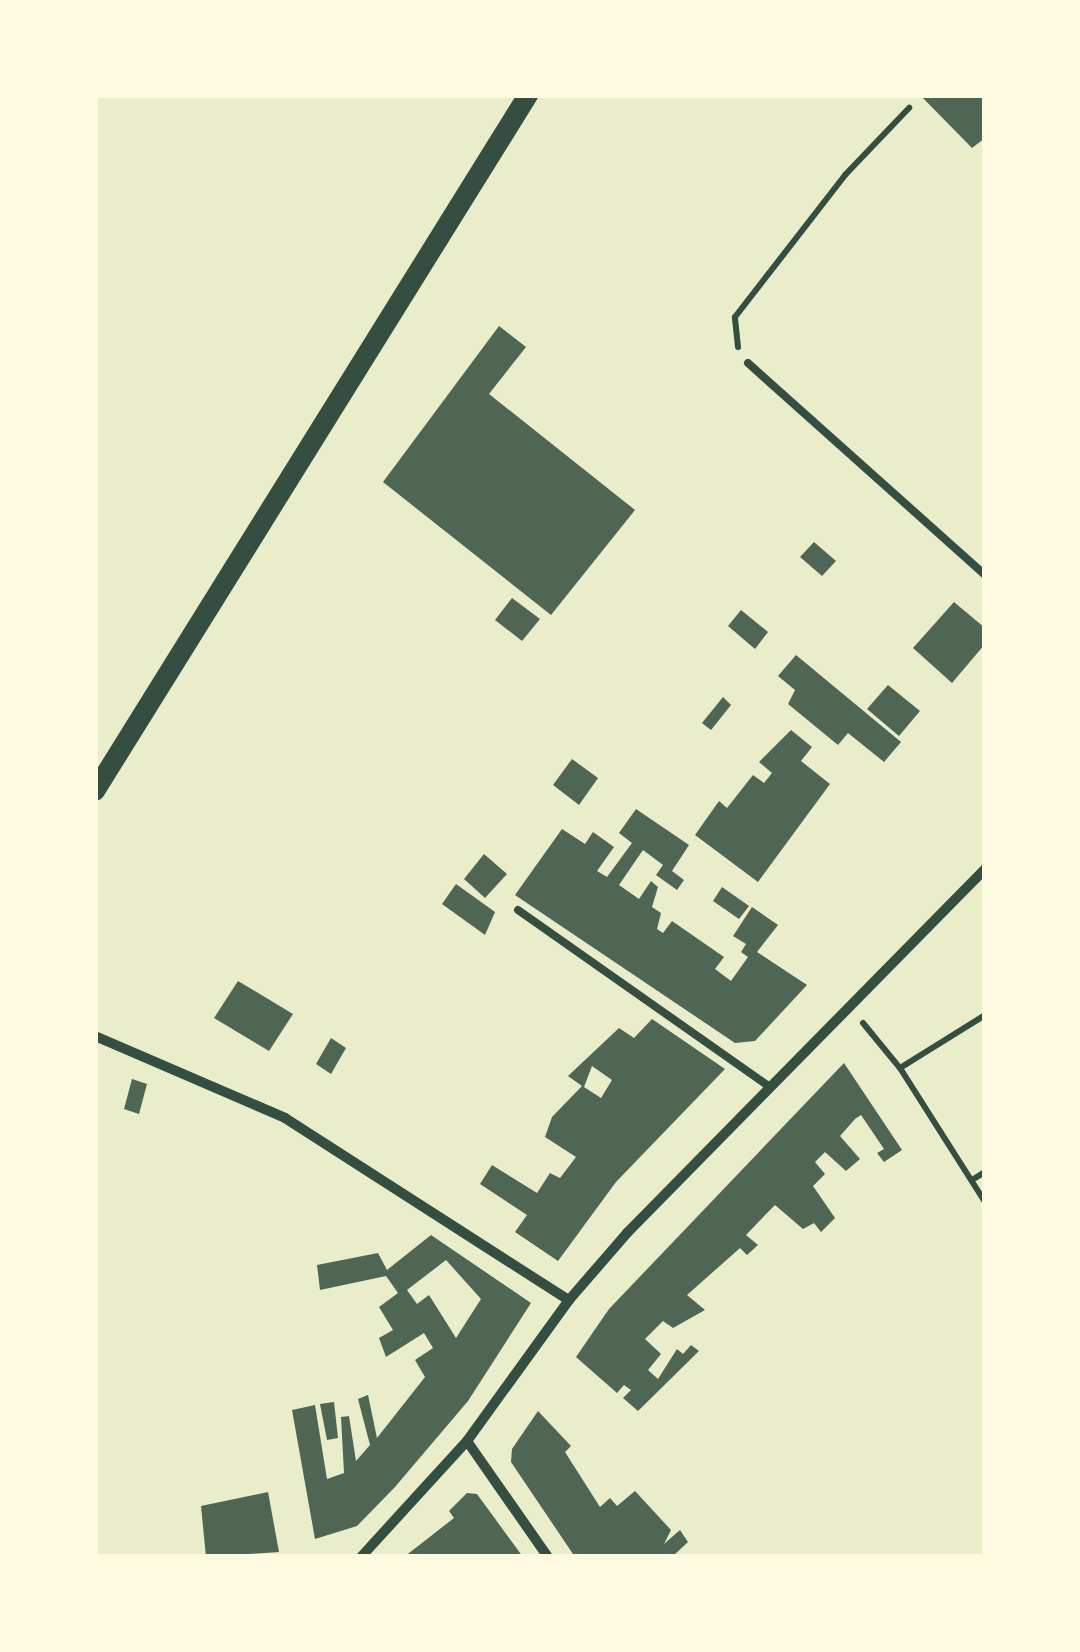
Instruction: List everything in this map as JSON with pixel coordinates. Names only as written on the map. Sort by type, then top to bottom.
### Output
[{"type":"main road","points":[[95,792],[528,95]]},
{"type":"street","points":[[361,1557],[468,1442],[568,1300],[770,1086],[985,868]]},
{"type":"street","points":[[95,1036],[285,1118],[568,1300]]},
{"type":"street","points":[[468,1442],[548,1557]]},
{"type":"lane","points":[[748,363],[985,575]]},
{"type":"lane","points":[[518,910],[770,1086]]},
{"type":"path","points":[[748,363],[736,344],[734,317],[826,198],[908,108]]},
{"type":"path","points":[[900,1068],[985,1015]]},
{"type":"path","points":[[875,1034],[985,1202]]},
{"type":"path","points":[[972,1180],[985,1172]]},
{"type":"building","points":[[920,95],[985,95],[985,138],[972,148]]},
{"type":"building","points":[[499,326],[526,347],[489,394],[635,510],[551,615],[383,482]]},
{"type":"building","points":[[814,542],[836,561],[822,576],[800,557]]},
{"type":"building","points":[[512,598],[540,619],[522,641],[495,620]]},
{"type":"building","points":[[954,602],[985,628],[985,644],[952,683],[913,648]]},
{"type":"building","points":[[741,610],[768,632],[755,649],[728,626]]},
{"type":"building","points":[[796,655],[901,742],[884,762],[848,733],[838,745],[788,704],[795,690],[778,676]]},
{"type":"building","points":[[888,685],[920,711],[899,736],[867,709]]},
{"type":"building","points":[[723,697],[731,705],[711,730],[702,723]]},
{"type":"building","points":[[791,730],[812,747],[801,761],[830,784],[758,882],[695,835],[719,801],[727,808],[753,775],[764,783],[772,773],[759,762]]},
{"type":"building","points":[[572,759],[598,778],[579,805],[553,785]]},
{"type":"building","points":[[636,809],[689,845],[672,871],[684,880],[677,890],[656,875],[663,865],[643,850],[619,885],[639,899],[651,881],[658,887],[652,907],[661,913],[657,929],[663,933],[672,921],[724,957],[715,969],[731,981],[748,957],[741,952],[746,944],[733,936],[752,907],[778,925],[757,952],[807,985],[755,1041],[735,1043],[515,895],[562,829],[585,844],[593,832],[614,847],[597,871],[607,877],[632,843],[619,833]]},
{"type":"building","points":[[484,854],[507,874],[485,898],[464,879]]},
{"type":"building","points":[[456,884],[495,912],[485,935],[442,904]]},
{"type":"building","points":[[722,887],[749,906],[739,919],[713,901]]},
{"type":"building","points":[[238,981],[293,1014],[269,1051],[214,1018]]},
{"type":"building","points":[[652,1019],[725,1069],[616,1182],[558,1261],[515,1232],[527,1215],[480,1184],[492,1165],[537,1193],[550,1173],[560,1178],[576,1157],[545,1137],[552,1117],[582,1086],[568,1076],[619,1028],[634,1038]],"holes":[[[592,1066],[612,1080],[601,1098],[584,1087]]]},
{"type":"building","points":[[331,1038],[346,1048],[331,1074],[316,1064]]},
{"type":"building","points":[[844,1063],[902,1150],[884,1162],[877,1153],[884,1149],[861,1115],[855,1119],[840,1136],[860,1159],[846,1171],[825,1152],[815,1162],[825,1174],[813,1186],[835,1218],[821,1232],[814,1223],[803,1229],[775,1205],[746,1235],[758,1245],[747,1255],[740,1248],[687,1295],[705,1310],[673,1328],[663,1321],[645,1339],[661,1354],[648,1370],[658,1379],[677,1349],[683,1354],[691,1345],[699,1351],[638,1411],[623,1398],[631,1390],[624,1385],[617,1393],[576,1357],[609,1309]]},
{"type":"building","points":[[132,1079],[147,1084],[139,1114],[124,1109]]},
{"type":"building","points":[[431,1235],[531,1303],[468,1401],[395,1487],[357,1526],[315,1539],[292,1410],[315,1405],[327,1479],[344,1473],[341,1417],[349,1416],[356,1461],[370,1445],[358,1399],[368,1395],[377,1438],[425,1377],[415,1360],[433,1348],[424,1333],[386,1357],[379,1338],[393,1330],[379,1307],[398,1293],[386,1276],[320,1290],[317,1265],[378,1253],[387,1270]],"holes":[[[446,1260],[481,1299],[456,1338],[429,1295],[417,1304],[407,1290]]]},
{"type":"building","points":[[334,1402],[338,1438],[327,1440],[320,1404]]},
{"type":"building","points":[[538,1411],[571,1446],[565,1452],[600,1507],[610,1498],[617,1506],[635,1491],[671,1530],[664,1544],[680,1530],[688,1542],[672,1557],[575,1557],[511,1462],[512,1449]]},
{"type":"building","points":[[268,1492],[279,1552],[206,1557],[201,1506]]},
{"type":"building","points":[[467,1493],[477,1494],[523,1557],[404,1557],[454,1518],[449,1511]]}]
